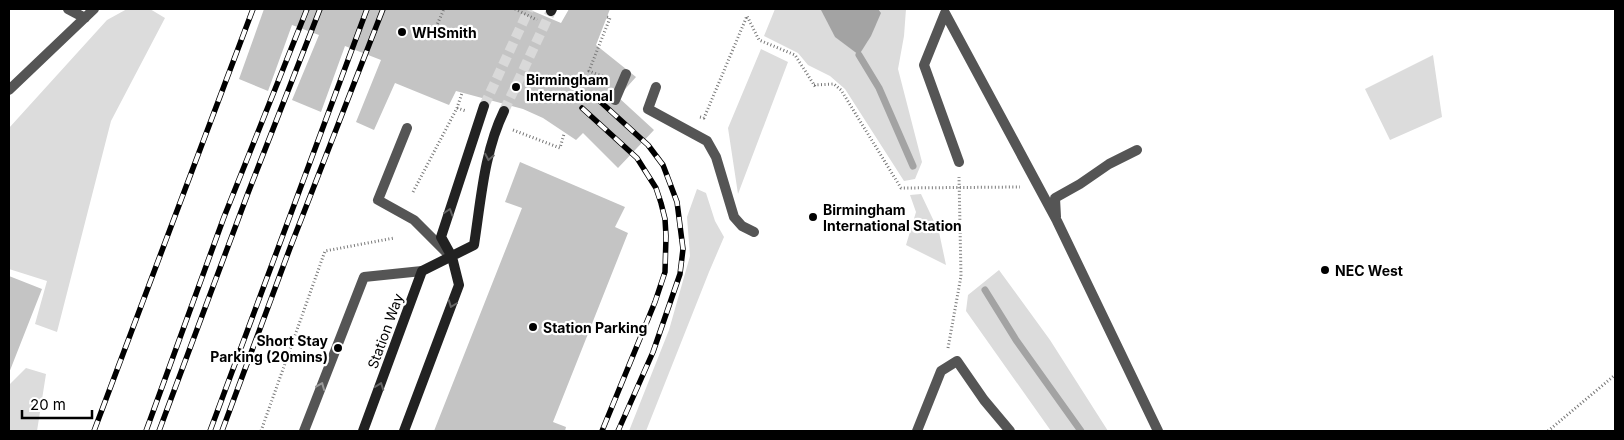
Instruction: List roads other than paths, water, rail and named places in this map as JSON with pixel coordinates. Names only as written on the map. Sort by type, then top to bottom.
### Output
[{"type":"street","points":[[404,431],[459,285],[452,257],[441,236],[484,106]]},
{"type":"street","points":[[422,271],[474,244],[489,152],[504,111]]},
{"type":"street","name":"Station Way","points":[[363,431],[422,271]]},
{"type":"lane","points":[[68,9],[85,18]]},
{"type":"lane","points":[[9,90],[94,9]]},
{"type":"lane","points":[[959,162],[924,65],[945,13],[1057,221],[1158,431]]},
{"type":"lane","points":[[615,100],[626,74]]},
{"type":"lane","points":[[656,87],[648,109],[707,141],[716,157],[734,217],[742,226],[754,232]]},
{"type":"lane","points":[[407,128],[378,200],[414,220],[452,257]]},
{"type":"lane","points":[[1057,221],[1055,198],[1109,164],[1137,150]]},
{"type":"lane","points":[[304,431],[364,277],[422,271]]},
{"type":"lane","points":[[918,431],[941,371],[957,361],[984,400],[1010,431]]},
{"type":"waterway","points":[[859,55],[879,88],[913,166]]},
{"type":"waterway","points":[[985,290],[1016,340],[1081,431]]},
{"type":"tunnel","points":[[484,106],[529,9]]},
{"type":"tunnel","points":[[504,111],[551,11]]},
{"type":"railway","points":[[94,431],[253,9]]},
{"type":"railway","points":[[146,431],[224,217],[307,9]]},
{"type":"railway","points":[[159,431],[248,193],[320,9]]},
{"type":"railway","points":[[210,431],[367,9]]},
{"type":"railway","points":[[222,431],[290,248],[383,9]]},
{"type":"railway","points":[[593,95],[648,145],[663,165],[677,202],[683,249],[680,274],[653,352],[618,431]]},
{"type":"railway","points":[[582,108],[637,158],[656,188],[665,219],[665,272],[655,302],[602,431]]},
{"type":"place","name":"WHSmith","points":[[402,32]]},
{"type":"place","name":"Birmingham International","points":[[516,87]]},
{"type":"place","name":"Birmingham International Station","points":[[813,217]]},
{"type":"place","name":"NEC West","points":[[1325,270]]},
{"type":"place","name":"Station Parking","points":[[533,327]]},
{"type":"place","name":"Short Stay Parking (20mins)","points":[[338,348]]}]
